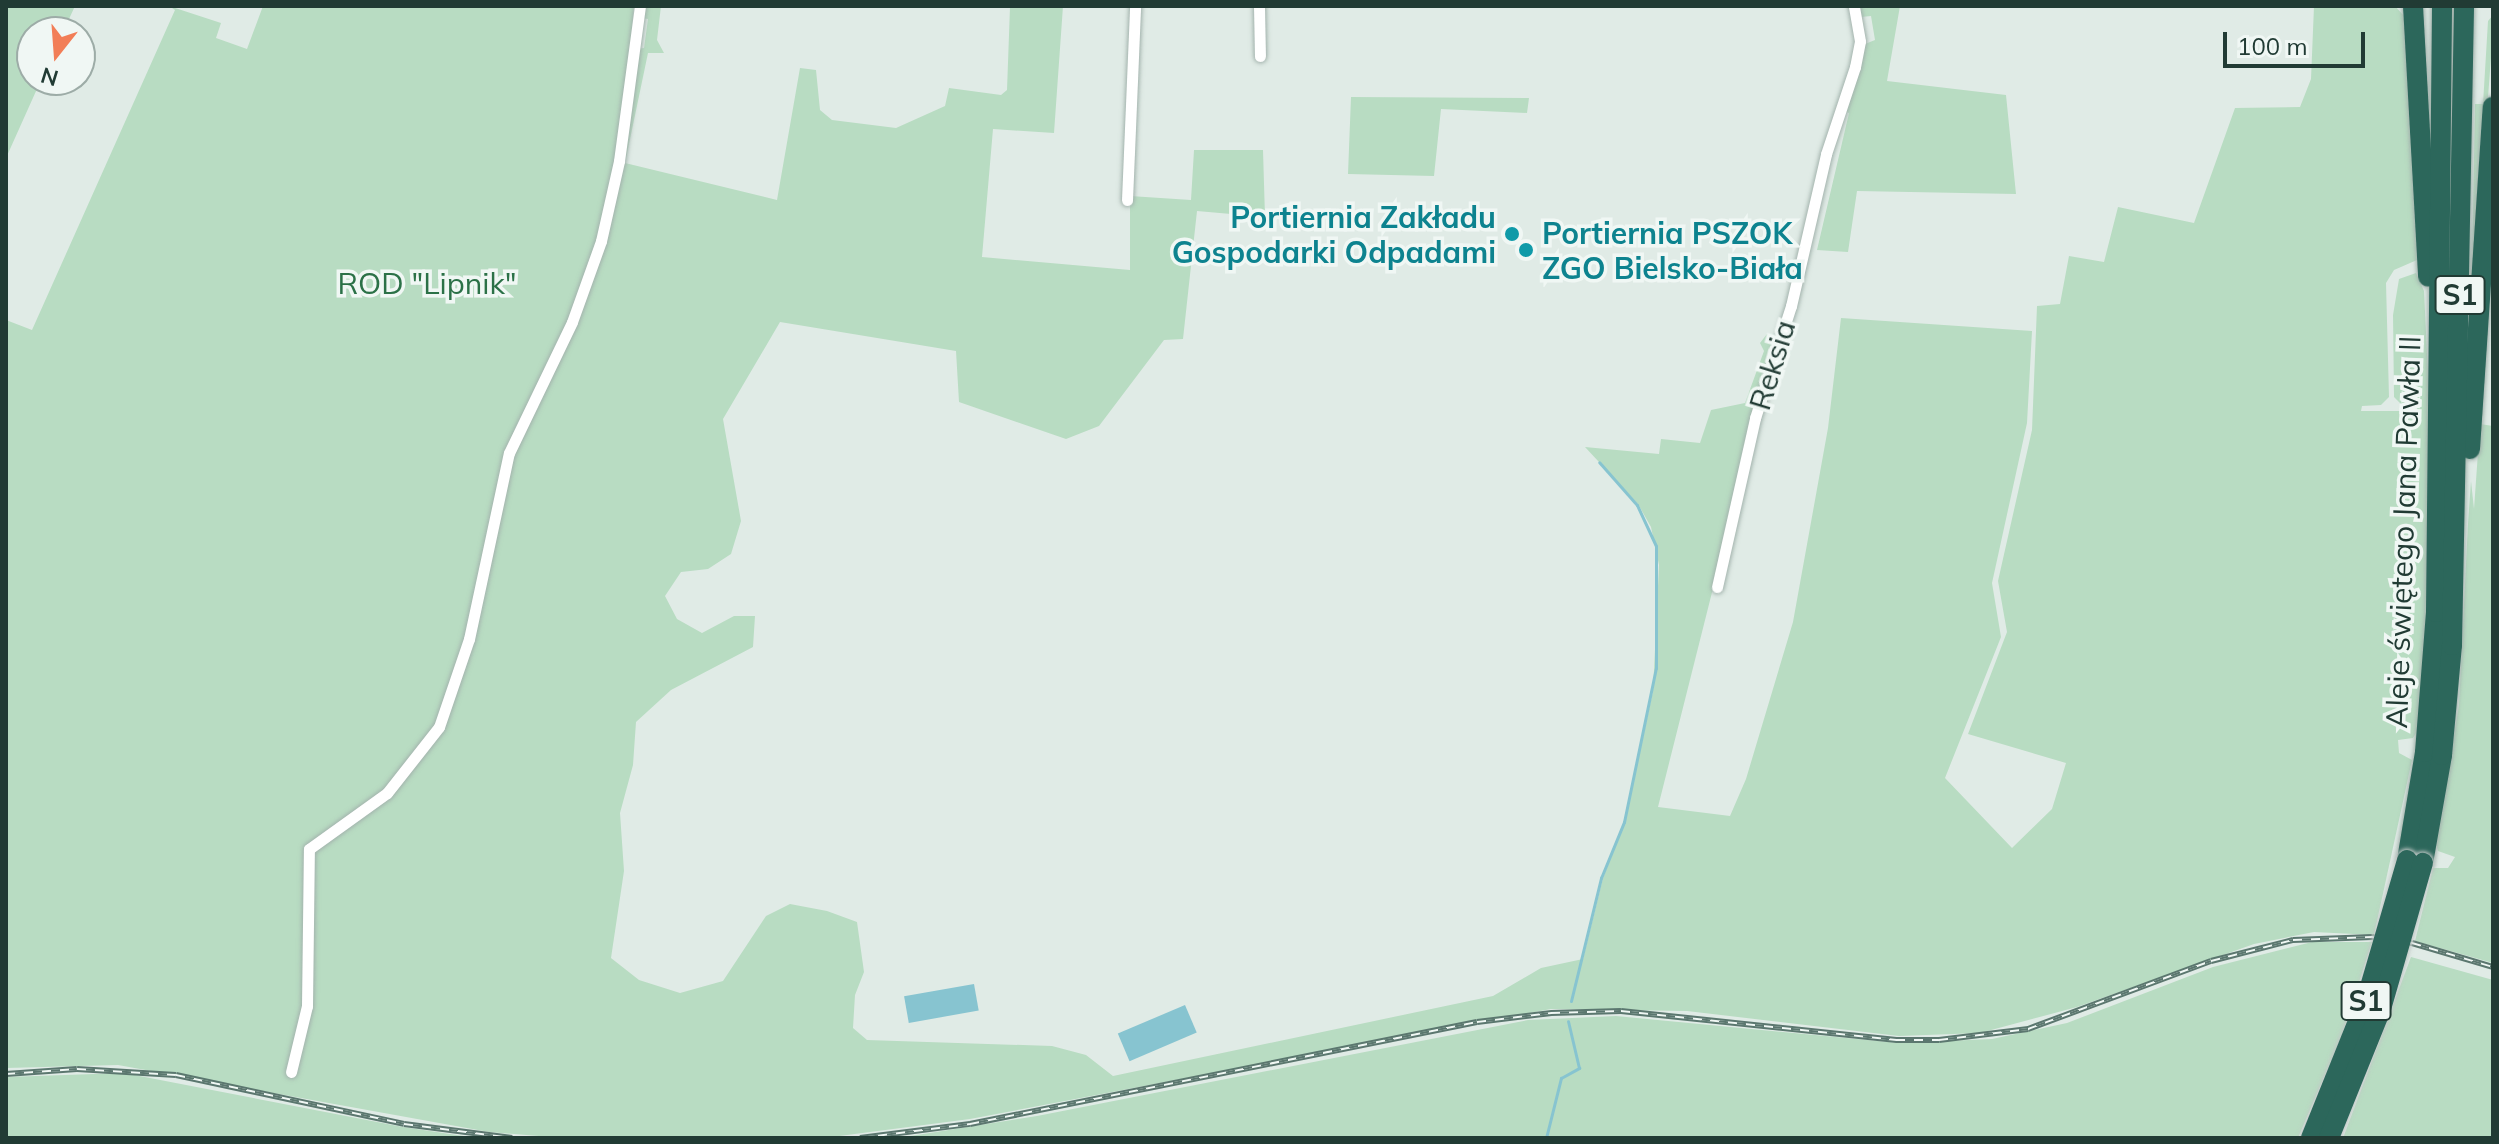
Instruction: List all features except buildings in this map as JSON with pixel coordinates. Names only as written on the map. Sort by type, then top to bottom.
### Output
[{"type":"highway","points":[[2413,6],[2430,319],[2440,401]]},
{"type":"highway","name":"Aleje świętego Jana Pawła II","points":[[2311,1138],[2371,989],[2415,861],[2432,680],[2440,401],[2442,6]]},
{"type":"highway","name":"Aleje świętego Jana Pawła II","points":[[2329,1138],[2381,1009],[2442,755],[2454,584],[2464,6]]},
{"type":"highway","points":[[2454,584],[2469,452],[2493,107]]},
{"type":"street","points":[[291,1072],[307,1006],[309,849],[387,793],[439,727],[469,639],[509,453],[572,322],[601,241],[619,161],[640,6]]},
{"type":"street","points":[[1127,200],[1135,6]]},
{"type":"street","points":[[1259,6],[1260,56]]},
{"type":"street","name":"Reksia","points":[[1717,587],[1755,418],[1791,306],[1826,154],[1855,67],[1860,41],[1854,6]]},
{"type":"green space","points":[[6,6],[75,6],[70,16],[16,16],[16,96],[34,96],[6,158]]},
{"type":"green space","name":"ROD \"Lipnik\"","points":[[169,6],[221,23],[216,38],[247,49],[263,6],[634,6],[630,50],[644,48],[648,19],[641,18],[643,6],[661,6],[657,40],[664,53],[648,53],[625,163],[777,200],[800,68],[816,70],[820,110],[832,120],[896,128],[945,106],[949,88],[1001,95],[1007,90],[1010,7],[1063,6],[1054,133],[993,129],[982,257],[1130,270],[1130,196],[1191,200],[1194,150],[1263,150],[1265,217],[1197,211],[1183,339],[1164,340],[1099,426],[1066,439],[959,402],[956,351],[780,322],[723,419],[741,521],[731,554],[708,569],[681,572],[665,596],[677,619],[702,633],[734,616],[755,616],[753,647],[671,690],[636,722],[633,765],[620,813],[624,871],[611,958],[639,980],[680,993],[723,981],[766,916],[790,904],[827,911],[857,922],[864,972],[855,995],[853,1028],[867,1040],[1052,1046],[1086,1055],[1113,1076],[1493,996],[1541,968],[1583,959],[1603,878],[1625,821],[1653,691],[1659,565],[1651,527],[1638,504],[1585,447],[1659,454],[1661,439],[1700,443],[1711,410],[1745,403],[1764,351],[1760,343],[1767,334],[1776,338],[1658,807],[1730,816],[1746,779],[1793,622],[1828,428],[1841,318],[2032,331],[2027,423],[1992,583],[2001,637],[1945,778],[2012,848],[2052,809],[2066,763],[1968,734],[2007,632],[1998,581],[2032,430],[2037,306],[2060,304],[2069,256],[2104,262],[2118,207],[2194,223],[2235,108],[2300,107],[2311,79],[2314,6],[2395,6],[2404,16],[2417,260],[2394,270],[2386,283],[2389,397],[2381,405],[2362,406],[2361,411],[2417,411],[2417,405],[2401,404],[2394,397],[2393,315],[2399,279],[2416,273],[2424,291],[2429,396],[2425,657],[2419,728],[2413,738],[2398,740],[2399,753],[2412,760],[2374,935],[2314,932],[2254,944],[2077,1007],[1980,1033],[1899,1036],[1687,1011],[1551,1009],[970,1119],[824,1138],[563,1138],[489,1132],[118,1065],[6,1068],[6,320],[32,330],[175,10]]},
{"type":"green space","points":[[1858,6],[1900,6],[1887,81],[2006,95],[2016,194],[1857,191],[1848,252],[1817,250],[1849,113],[1844,111],[1865,44],[1875,40],[1871,16],[1861,17]]},
{"type":"green space","points":[[2493,15],[2471,323],[2475,104],[2483,104],[2488,21]]},
{"type":"green space","points":[[1351,97],[1529,98],[1527,113],[1441,109],[1434,176],[1348,174]]},
{"type":"green space","points":[[2480,424],[2493,426],[2493,963],[2415,941],[2433,868],[2448,868],[2455,857],[2438,851],[2436,844],[2459,705],[2471,481],[2474,509]]},
{"type":"green space","points":[[2312,942],[2372,942],[2342,1035],[2298,1138],[898,1138],[1037,1116],[1528,1020],[1616,1016],[1899,1043],[1992,1039],[2067,1023],[2213,967]]},
{"type":"green space","points":[[2411,957],[2493,980],[2493,1138],[2343,1138]]},
{"type":"green space","points":[[124,1073],[403,1127],[477,1138],[6,1138],[6,1077]]},
{"type":"water","points":[[974,984],[979,1011],[909,1023],[904,996]]},
{"type":"water","points":[[1185,1005],[1197,1033],[1130,1061],[1118,1034]]},
{"type":"waterway","points":[[1571,1001],[1601,878],[1624,822],[1656,668],[1656,546],[1637,505],[1599,462]]},
{"type":"waterway","points":[[1546,1138],[1561,1078],[1579,1068],[1568,1021]]},
{"type":"railway","points":[[860,1138],[970,1124],[1477,1022],[1551,1013],[1621,1011],[1896,1040],[1939,1040],[2028,1029],[2211,961],[2293,940],[2372,937],[2412,943],[2493,967]]},
{"type":"railway","points":[[6,1074],[77,1069],[176,1075],[404,1124],[512,1138]]},
{"type":"place","name":"Portiernia Zakładu Gospodarki Odpadami","points":[[1512,234]]},
{"type":"place","name":"Portiernia PSZOK ZGO Bielsko-Biała","points":[[1526,250]]}]
